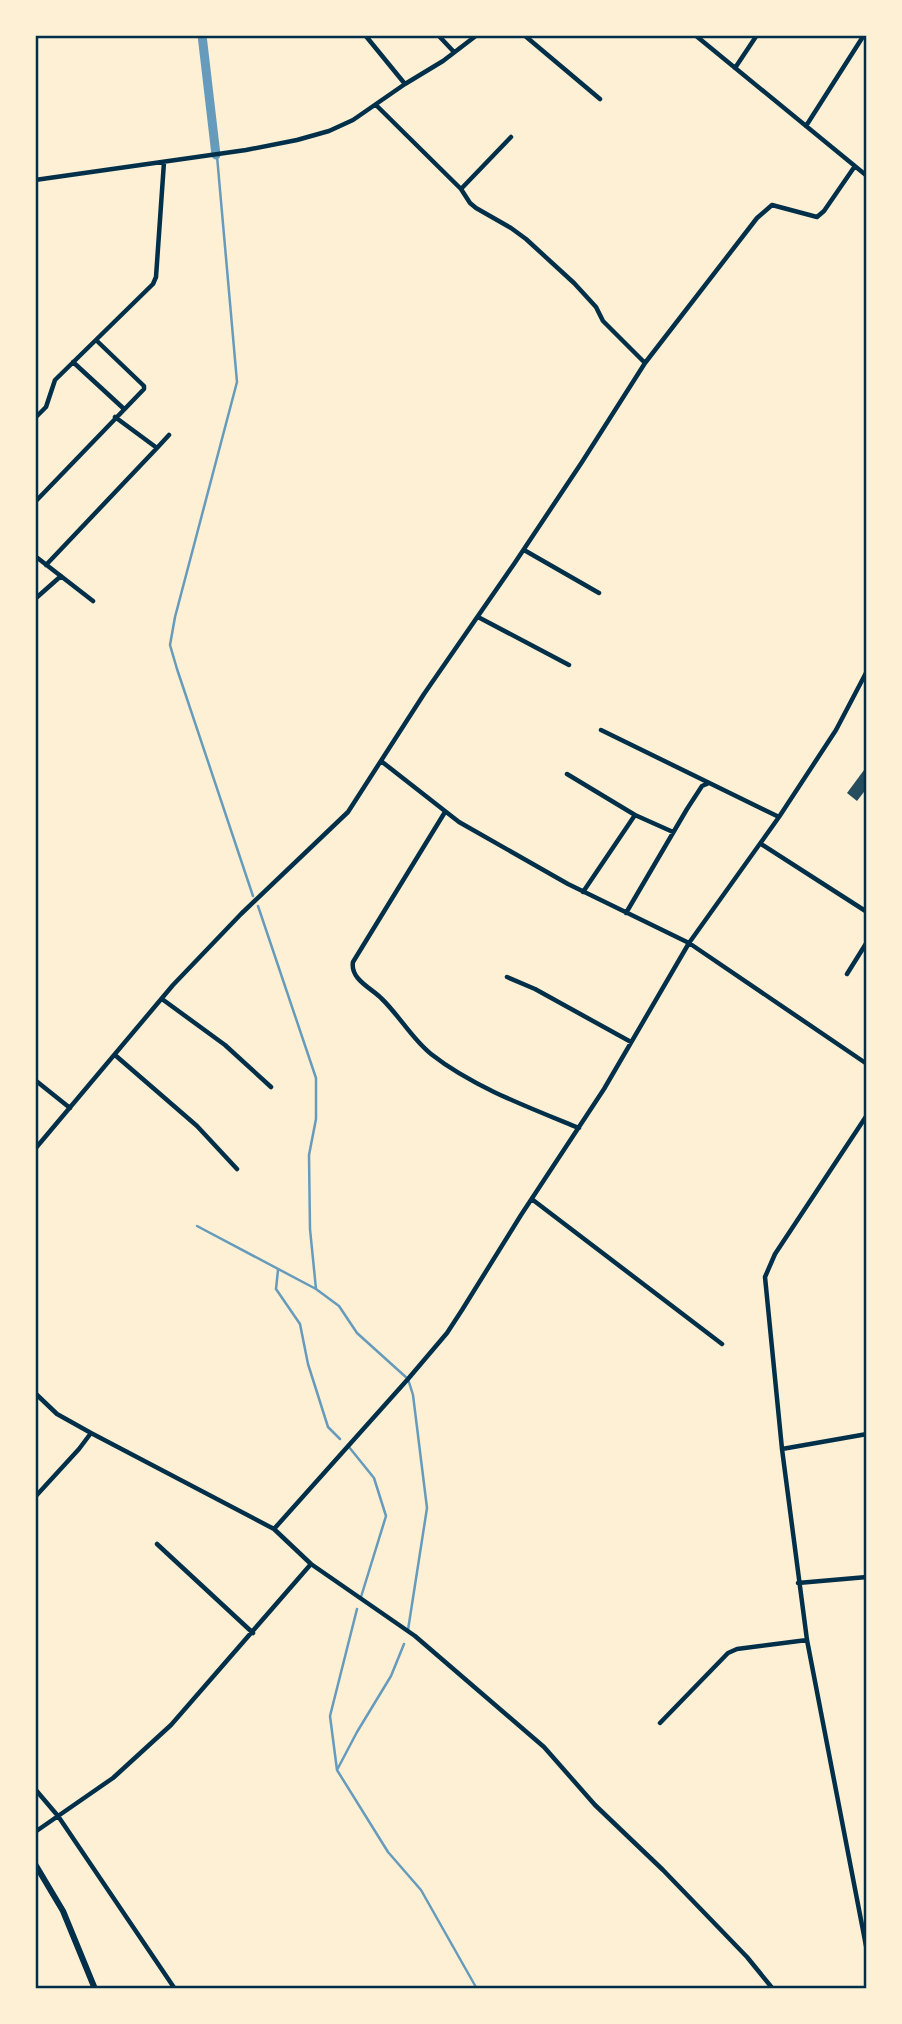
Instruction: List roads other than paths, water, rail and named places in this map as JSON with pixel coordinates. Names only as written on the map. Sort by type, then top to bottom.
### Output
[{"type":"main road","points":[[35,1864],[63,1911],[94,1989]]},
{"type":"street","points":[[365,35],[405,84]]},
{"type":"street","points":[[438,35],[454,53]]},
{"type":"street","points":[[35,180],[246,150],[329,131],[353,120],[477,35]]},
{"type":"street","points":[[524,35],[600,99]]},
{"type":"street","points":[[695,35],[867,176]]},
{"type":"street","points":[[735,68],[757,35]]},
{"type":"street","points":[[806,126],[864,35]]},
{"type":"street","points":[[376,104],[461,189],[475,208],[526,239],[574,282],[596,307],[603,321],[645,363]]},
{"type":"street","points":[[461,189],[511,137]]},
{"type":"street","points":[[35,418],[46,407],[55,380],[153,284],[156,277],[164,162]]},
{"type":"street","points":[[35,1149],[162,999],[241,914],[348,812],[424,694],[524,550],[645,363],[764,211],[772,205],[817,217],[855,166]]},
{"type":"street","points":[[35,502],[144,386],[96,340]]},
{"type":"street","points":[[73,362],[123,408]]},
{"type":"street","points":[[115,417],[157,448]]},
{"type":"street","points":[[46,565],[169,435]]},
{"type":"street","points":[[524,550],[599,593]]},
{"type":"street","points":[[35,556],[93,601]]},
{"type":"street","points":[[35,598],[61,576]]},
{"type":"street","points":[[478,617],[569,665]]},
{"type":"street","points":[[274,1529],[447,1332],[579,1128],[689,943],[761,844],[836,730],[867,671]]},
{"type":"street","points":[[601,730],[779,817]]},
{"type":"street","points":[[381,761],[459,822],[583,892],[689,943],[867,1064]]},
{"type":"street","points":[[567,775],[635,815],[673,832]]},
{"type":"street","points":[[626,912],[702,786],[710,783]]},
{"type":"street","points":[[445,812],[353,962],[355,976],[383,999],[428,1052],[438,1059],[471,1079],[579,1128]]},
{"type":"street","points":[[583,892],[635,815]]},
{"type":"street","points":[[761,844],[867,912]]},
{"type":"street","points":[[848,974],[867,942]]},
{"type":"street","points":[[507,976],[631,1042]]},
{"type":"street","points":[[162,999],[225,1045],[271,1087]]},
{"type":"street","points":[[115,1055],[197,1126],[237,1169]]},
{"type":"street","points":[[35,1080],[70,1108]]},
{"type":"street","points":[[867,1115],[775,1254],[765,1277],[798,1583],[867,1951]]},
{"type":"street","points":[[533,1200],[722,1344]]},
{"type":"street","points":[[35,1393],[57,1414],[90,1433],[274,1529],[311,1564],[415,1636],[544,1747],[595,1805],[663,1870],[774,1989]]},
{"type":"street","points":[[35,1497],[90,1433]]},
{"type":"street","points":[[782,1449],[867,1434]]},
{"type":"street","points":[[157,1544],[253,1633]]},
{"type":"street","points":[[35,1832],[113,1778],[171,1725],[311,1564]]},
{"type":"street","points":[[798,1583],[867,1577]]},
{"type":"street","points":[[660,1723],[728,1653],[737,1649],[807,1640]]},
{"type":"street","points":[[35,1790],[58,1816],[175,1989]]},
{"type":"waterway","points":[[202,35],[216,155]]},
{"type":"waterway","points":[[217,156],[237,382],[170,645],[253,896]]},
{"type":"waterway","points":[[258,906],[316,1078],[316,1119],[309,1155],[310,1229],[316,1289]]},
{"type":"waterway","points":[[197,1226],[316,1289],[339,1306],[357,1333],[408,1379],[413,1395],[427,1508],[408,1630]]},
{"type":"waterway","points":[[278,1270],[276,1289],[300,1324],[308,1364],[328,1427],[340,1439]]},
{"type":"waterway","points":[[349,1447],[374,1478],[386,1516],[361,1597]]},
{"type":"waterway","points":[[357,1609],[330,1716],[337,1770],[388,1852],[421,1890],[477,1989]]},
{"type":"waterway","points":[[337,1770],[391,1676],[404,1644]]}]
